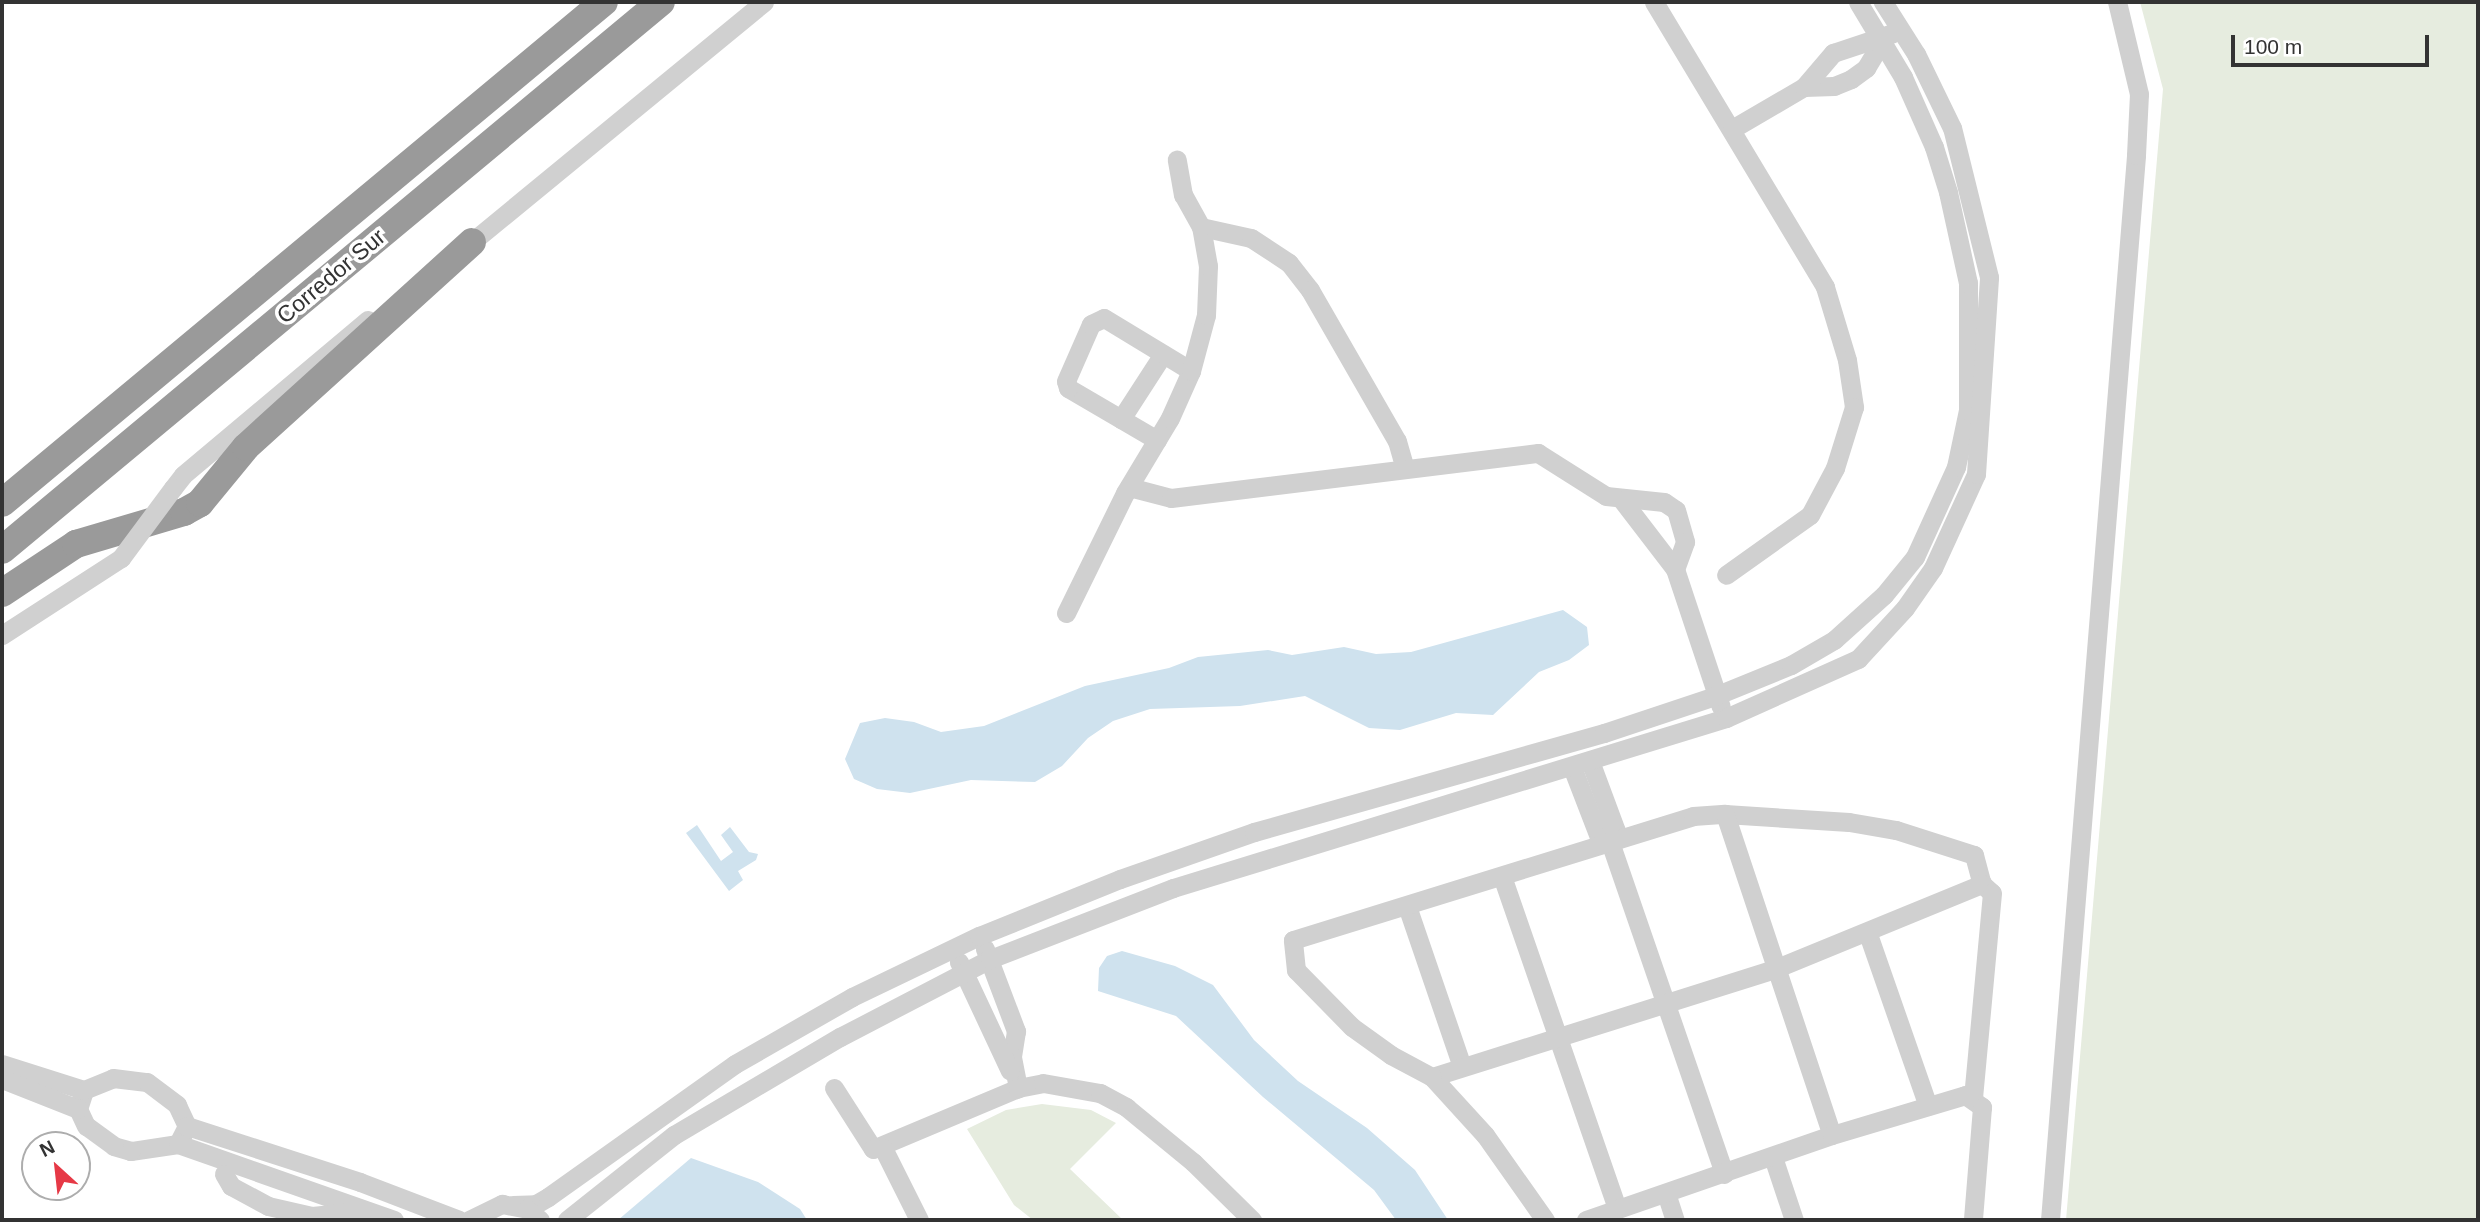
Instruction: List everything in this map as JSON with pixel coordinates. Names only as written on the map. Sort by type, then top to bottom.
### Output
[{"type":"highway","name":"Corredor Sur","points":[[2,503],[604,2]]},
{"type":"highway","name":"Corredor Sur","points":[[2,551],[661,2]]},
{"type":"highway","points":[[2,593],[76,544],[178,514],[200,503],[246,446],[472,242]]},
{"type":"street","points":[[2,635],[121,558],[173,488],[340,342],[472,242],[765,2]]},
{"type":"street","points":[[1654,2],[1825,287],[1847,360],[1854,407],[1835,468],[1810,515],[1726,575]]},
{"type":"street","points":[[567,1220],[674,1135],[839,1037],[990,959],[1173,888],[1726,718],[1858,659],[1905,608],[1933,568],[1976,474],[1989,277],[1969,181],[1952,128],[1893,34],[1858,2]]},
{"type":"street","points":[[469,1220],[490,1206],[536,1204],[734,1064],[852,997],[979,936],[1120,879],[1254,832],[1591,737],[1715,696],[1791,665],[1823,646],[1884,595],[1915,558],[1956,467],[1968,410],[1968,283],[1934,146],[1884,2]]},
{"type":"street","points":[[2050,1220],[2140,94],[2117,2]]},
{"type":"street","points":[[1732,129],[1804,88],[1833,53],[1893,34]]},
{"type":"street","points":[[1804,88],[1833,86],[1851,79],[1866,68],[1893,34]]},
{"type":"street","points":[[1066,612],[1191,371],[1206,315],[1208,266],[1201,227],[1183,195],[1177,160]]},
{"type":"street","points":[[1201,227],[1251,238],[1289,263],[1310,290],[1397,441],[1405,469]]},
{"type":"street","points":[[1157,440],[1075,393],[1066,381],[1091,324],[1104,318],[1191,371]]},
{"type":"street","points":[[1121,419],[1163,354]]},
{"type":"street","points":[[1129,487],[1171,498],[1538,453],[1589,487],[1622,500],[1664,502],[1676,510],[1685,542],[1675,569]]},
{"type":"street","points":[[1622,500],[1675,569],[1700,633],[1715,696],[1726,718]]},
{"type":"street","points":[[1581,764],[1599,837],[1610,842],[1724,1174]]},
{"type":"street","points":[[1725,814],[1832,1135]]},
{"type":"street","points":[[1545,1220],[1485,1135],[1432,1077],[1391,1055],[1352,1027],[1296,970],[1290,951],[1293,940],[1503,879],[1693,816],[1725,814],[1849,821],[1908,834],[1974,855],[1982,884],[1992,893],[1973,1098]]},
{"type":"street","points":[[1503,879],[1555,1038],[1617,1209]]},
{"type":"street","points":[[1432,1077],[1777,968],[1868,934],[1982,884]]},
{"type":"street","points":[[1407,906],[1462,1067]]},
{"type":"street","points":[[1868,934],[1928,1106]]},
{"type":"street","points":[[979,936],[1016,1031],[1012,1057],[1018,1088]]},
{"type":"street","points":[[952,949],[1018,1088]]},
{"type":"street","points":[[2,1064],[81,1100]]},
{"type":"street","points":[[2,1079],[81,1100],[113,1078],[147,1083],[177,1105],[187,1126],[326,1171],[459,1220]]},
{"type":"street","points":[[834,1088],[865,1141],[873,1149],[883,1148],[1018,1088],[1043,1083],[1080,1089],[1126,1107],[1193,1163],[1252,1220]]},
{"type":"street","points":[[1586,1220],[1832,1135],[1965,1095],[1973,1098],[1982,1107],[1973,1220]]},
{"type":"street","points":[[81,1100],[86,1126],[114,1146],[148,1152],[178,1144],[213,1156],[316,1204]]},
{"type":"street","points":[[178,1144],[187,1126]]},
{"type":"street","points":[[883,1148],[919,1220]]},
{"type":"street","points":[[213,1156],[231,1186],[247,1197],[316,1204],[394,1220]]},
{"type":"street","points":[[1773,1157],[1794,1220]]},
{"type":"street","points":[[316,1204],[326,1171]]},
{"type":"street","points":[[1666,1193],[1675,1220]]},
{"type":"street","points":[[513,1205],[540,1220]]},
{"type":"shaded area","points":[[2140,2],[2478,2],[2478,1220],[2066,1220],[2163,89]]},
{"type":"shaded area","points":[[1042,1104],[1091,1110],[1116,1123],[1070,1169],[1123,1220],[1033,1220],[1014,1205],[967,1129],[1006,1110]]},
{"type":"water","points":[[1563,610],[1587,627],[1589,645],[1569,660],[1539,672],[1493,715],[1456,713],[1400,730],[1369,728],[1305,696],[1240,706],[1150,709],[1113,721],[1088,738],[1062,766],[1035,782],[971,780],[910,793],[877,789],[854,779],[845,759],[860,723],[885,718],[914,722],[941,732],[984,726],[1085,686],[1169,668],[1198,657],[1268,650],[1292,655],[1344,647],[1376,654],[1411,652]]},
{"type":"water","points":[[697,825],[721,861],[733,852],[721,835],[730,827],[749,852],[758,854],[756,860],[738,871],[743,880],[729,891],[686,833]]},
{"type":"water","points":[[1122,951],[1175,966],[1213,985],[1254,1040],[1298,1081],[1367,1128],[1415,1170],[1448,1220],[1396,1220],[1374,1190],[1263,1097],[1176,1016],[1098,991],[1099,968],[1107,956]]},
{"type":"water","points":[[691,1158],[758,1182],[800,1209],[807,1220],[618,1220]]}]
